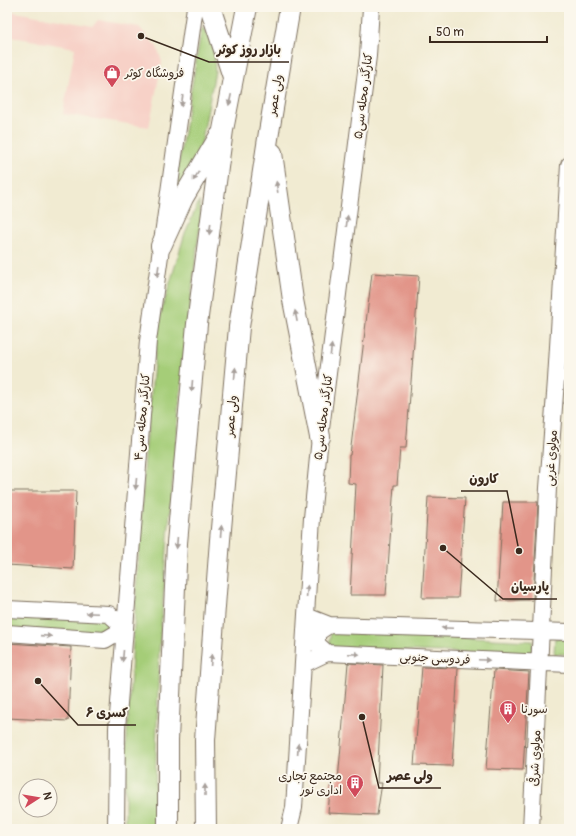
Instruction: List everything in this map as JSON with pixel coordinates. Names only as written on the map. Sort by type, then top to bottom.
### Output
[{"type":"main road","points":[[210,7],[234,80]]},
{"type":"main road","points":[[168,829],[168,740],[177,543],[197,324],[223,130],[234,80],[247,7]]},
{"type":"main road","name":"ولی عصر","points":[[206,829],[205,740],[220,532],[239,327],[290,7]]},
{"type":"main road","points":[[161,246],[183,198],[223,130]]},
{"type":"main road","points":[[269,132],[293,300],[320,437]]},
{"type":"street","name":"کنارگذر محله سی۴","points":[[116,829],[117,728],[148,341],[195,7]]},
{"type":"street","name":"کنارگذر محله سی۵","points":[[289,829],[294,808],[312,518],[320,437],[368,56],[371,7]]},
{"type":"street","name":"مولوی غربی","points":[[540,662],[548,488],[563,381],[569,165]]},
{"type":"street","points":[[7,608],[109,614],[125,628],[105,640],[7,633]]},
{"type":"street","points":[[306,616],[329,625],[569,632]]},
{"type":"street","points":[[327,653],[316,644],[317,633],[329,625]]},
{"type":"street","name":"فردوسی جنوبی","points":[[304,664],[327,653],[569,664]]},
{"type":"street","name":"مولوی شرقی","points":[[531,829],[540,662]]},
{"type":"shaded area","name":"فروشگاه کوثر","points":[[9,11],[93,26],[98,20],[139,27],[157,47],[162,62],[149,127],[63,114],[75,48],[7,36],[7,18]]},
{"type":"green space","points":[[202,27],[213,41],[215,71],[199,156],[169,219]]},
{"type":"green space","points":[[199,201],[201,216],[185,346],[159,652],[154,829],[125,829],[125,766],[145,456],[158,323],[185,233]]},
{"type":"green space","points":[[7,612],[106,618],[116,629],[104,636],[7,629]]},
{"type":"green space","points":[[331,631],[533,641],[532,655],[329,648]]},
{"type":"green space","points":[[555,638],[569,639],[569,654],[554,654]]},
{"type":"building","points":[[372,273],[419,276],[406,448],[400,448],[397,485],[394,485],[386,595],[350,595],[356,484],[348,483],[349,455]]},
{"type":"building","points":[[7,491],[76,491],[73,569],[7,565]]},
{"type":"building","points":[[428,497],[465,498],[458,598],[422,598]]},
{"type":"building","points":[[503,502],[538,502],[533,600],[497,601]]},
{"type":"building","points":[[7,643],[71,647],[68,721],[7,718]]},
{"type":"building","points":[[348,663],[383,665],[377,783],[382,783],[377,815],[328,813],[331,780],[338,781]]},
{"type":"building","points":[[422,667],[458,668],[452,766],[414,765]]},
{"type":"building","name":"سورنا","points":[[494,670],[529,672],[523,770],[486,769]]},
{"type":"place","name":"بازار روز کوثر","points":[[141,36]]},
{"type":"place","name":"فروشگاه کوثر","points":[[112,88]]},
{"type":"place","name":"پارسیان","points":[[443,548]]},
{"type":"place","name":"کارون","points":[[519,551]]},
{"type":"place","name":"کسری ۶","points":[[38,681]]},
{"type":"place","name":"ولی عصر","points":[[362,717]]},
{"type":"place","name":"سورنا","points":[[508,724]]},
{"type":"place","name":"مجتمع تجاری اداری نور","points":[[355,798]]}]
